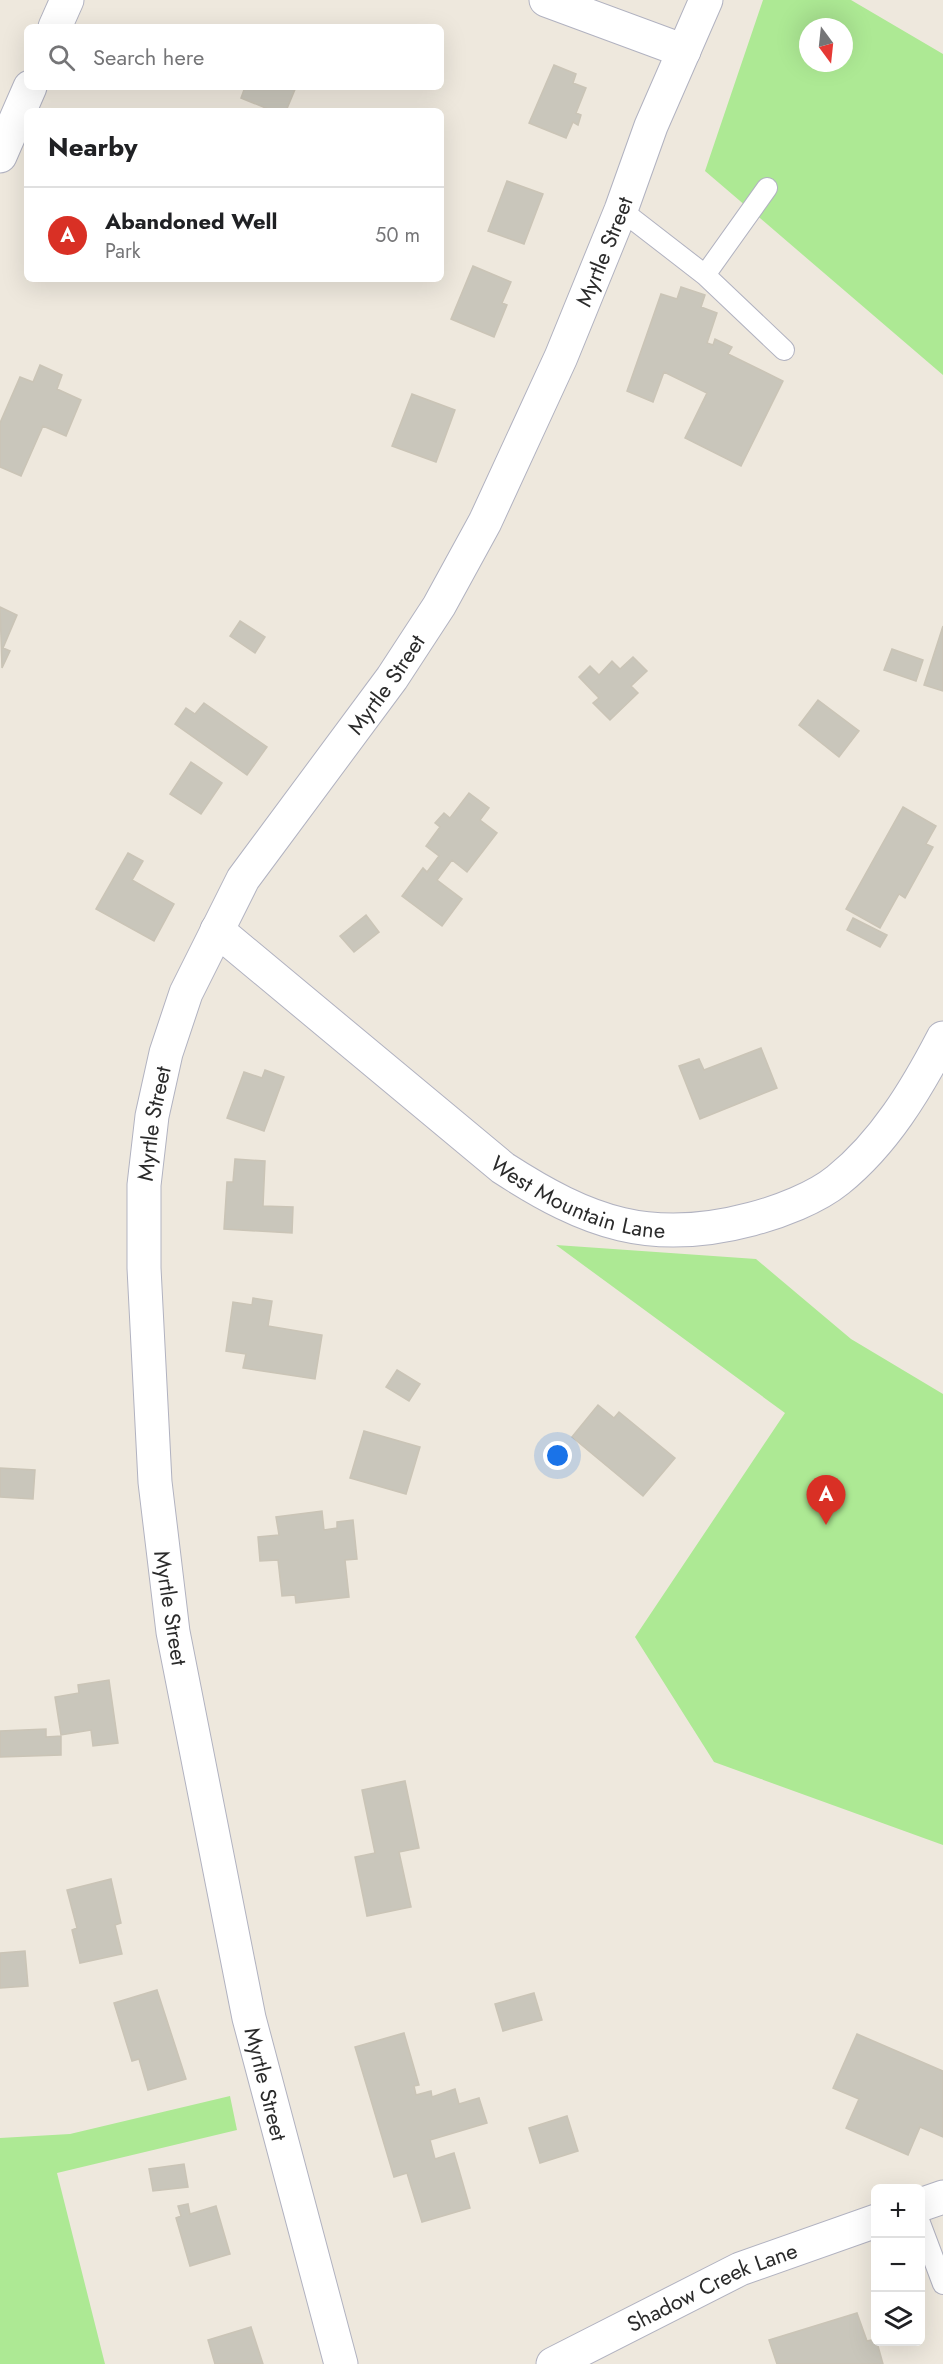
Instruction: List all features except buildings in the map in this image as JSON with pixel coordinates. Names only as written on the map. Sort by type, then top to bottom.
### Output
[{"type":"street","points":[[56,24],[67,0]]},
{"type":"street","points":[[546,0],[684,51]]},
{"type":"street","name":"Myrtle Street","points":[[341,2364],[246,2007],[173,1632],[156,1493],[144,1268],[144,1185],[152,1116],[166,1053],[186,993],[243,879],[392,678],[439,606],[484,522],[561,357],[621,210],[651,126],[706,0]]},
{"type":"street","points":[[0,156],[29,90]]},
{"type":"street","name":"West Mountain Lane","points":[[218,930],[503,1168],[551,1199],[598,1219],[658,1232],[722,1228],[778,1212],[838,1181],[882,1137],[925,1073],[943,1038]]},
{"type":"street","points":[[925,2204],[943,2197]]},
{"type":"street","name":"Shadow Creek Lane","points":[[563,2362],[740,2269],[871,2223]]},
{"type":"lane","points":[[705,275],[767,188]]},
{"type":"lane","points":[[621,210],[705,275],[784,350]]},
{"type":"lane","points":[[925,2234],[943,2284]]},
{"type":"green space","points":[[763,0],[851,0],[943,54],[943,375],[705,171]]},
{"type":"green space","points":[[556,1245],[756,1259],[851,1339],[943,1394],[943,1845],[714,1762],[635,1637],[785,1413]]},
{"type":"green space","points":[[230,2096],[237,2130],[57,2173],[105,2364],[0,2364],[0,2138],[70,2134]]},
{"type":"place","name":"Abandoned Well","points":[[826,1525]]}]
